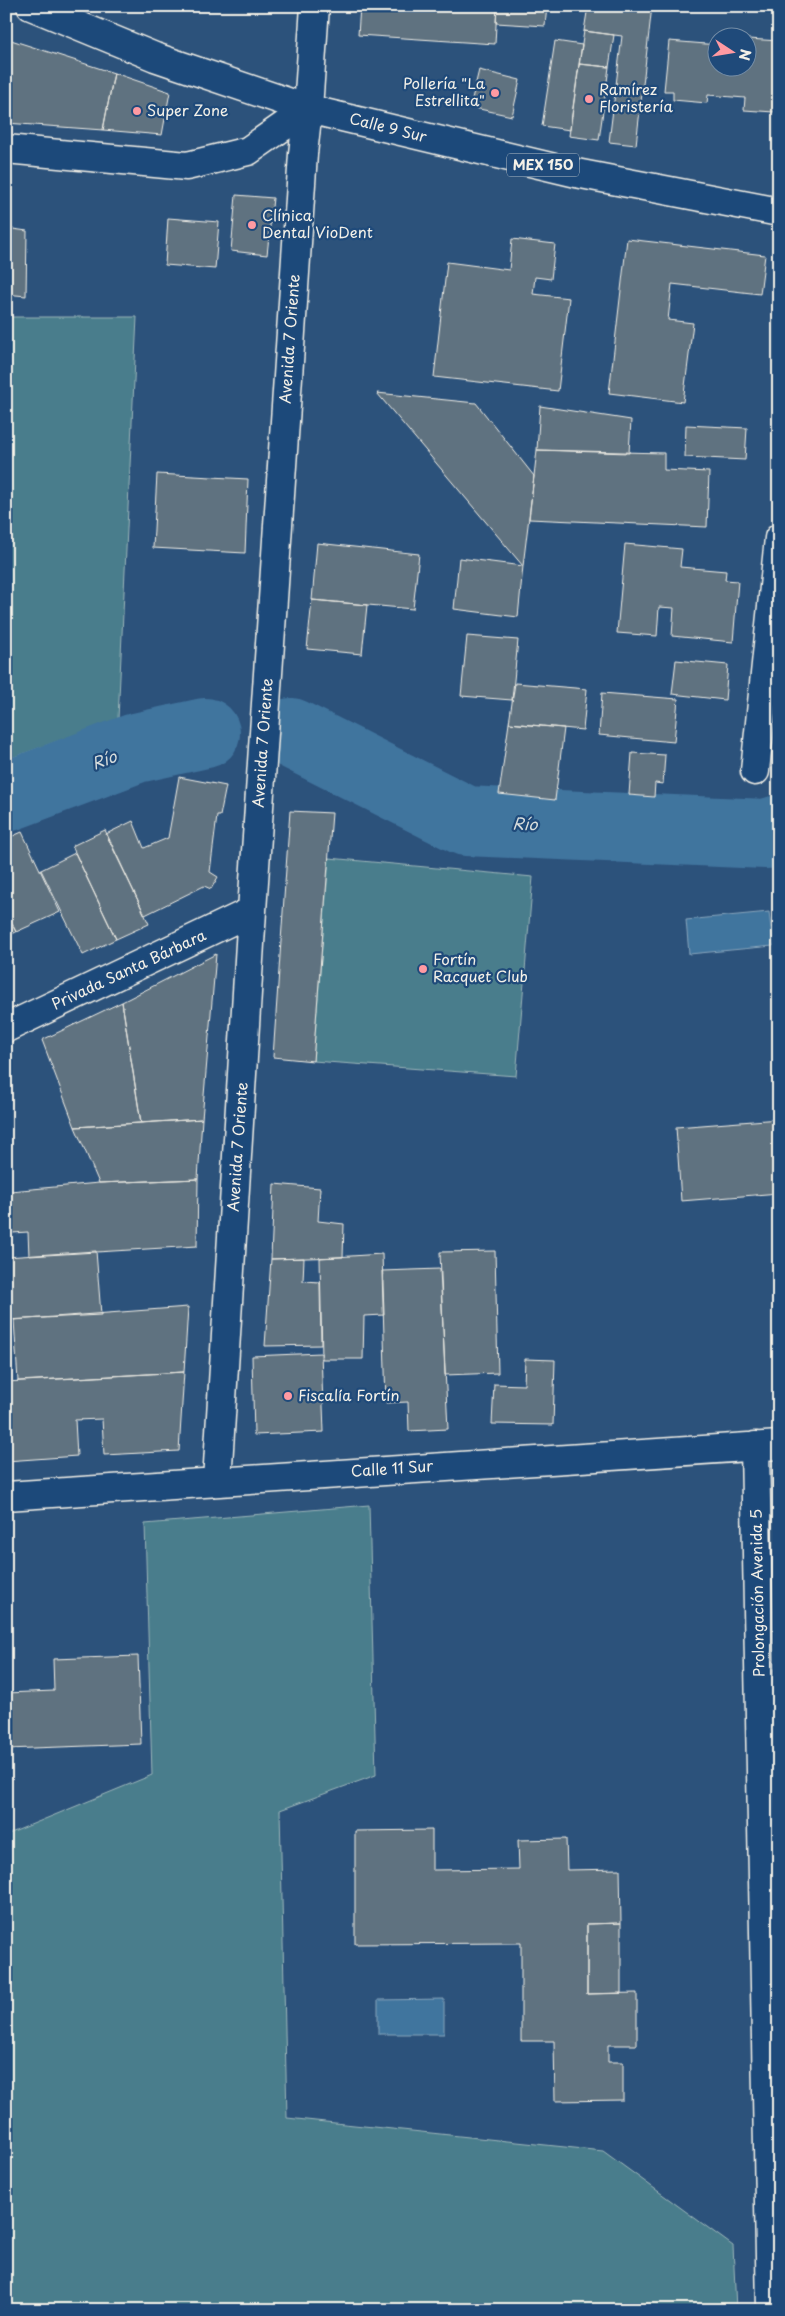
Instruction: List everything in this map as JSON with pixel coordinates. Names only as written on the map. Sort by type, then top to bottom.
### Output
[{"type":"street","name":"MEX 150","points":[[30,6],[155,56],[308,109]]},
{"type":"street","name":"Avenida 7 Oriente","points":[[217,1481],[252,911],[302,164],[315,6]]},
{"type":"street","points":[[6,149],[187,166],[248,151],[308,109]]},
{"type":"street","name":"Calle 9 Sur","points":[[308,109],[576,173],[779,212]]},
{"type":"street","points":[[755,771],[779,538]]},
{"type":"street","name":"Privada Santa Bárbara","points":[[6,1028],[252,911]]},
{"type":"street","name":"Calle 11 Sur","points":[[6,1496],[767,1445]]},
{"type":"street","name":"Prolongación Avenida 5","points":[[767,1445],[771,2310]]},
{"type":"shaded area","points":[[6,317],[137,317],[118,719],[6,760]]},
{"type":"shaded area","name":"Fortín Racquet Club","points":[[329,858],[533,877],[516,1076],[313,1061]]},
{"type":"shaded area","points":[[769,912],[773,946],[689,954],[686,920]]},
{"type":"shaded area","points":[[369,1505],[376,1775],[280,1810],[287,2118],[603,2151],[733,2246],[736,2310],[6,2310],[6,1835],[152,1775],[145,1524]]},
{"type":"shaded area","points":[[444,1999],[444,2034],[378,2034],[378,2000]]},
{"type":"building","points":[[360,6],[497,6],[495,44],[358,35]]},
{"type":"building","points":[[497,6],[547,6],[545,26],[496,23]]},
{"type":"building","points":[[588,6],[652,6],[636,145],[609,142],[622,36],[584,31]]},
{"type":"building","points":[[584,31],[614,35],[609,67],[579,64]]},
{"type":"building","points":[[11,40],[114,73],[103,130],[6,123],[6,66]]},
{"type":"building","points":[[758,40],[779,41],[779,104],[775,103],[774,112],[744,110],[745,98],[708,95],[707,103],[673,100],[673,91],[664,91],[669,41],[708,44],[708,78],[758,78]]},
{"type":"building","points":[[555,41],[582,45],[570,130],[542,126]]},
{"type":"building","name":"Ramírez Floristería","points":[[579,64],[609,67],[599,140],[569,136]]},
{"type":"building","name":"Pollería \"La Estrellita\"","points":[[479,70],[520,80],[512,116],[470,107]]},
{"type":"building","name":"Super Zone","points":[[114,73],[170,92],[162,135],[103,130]]},
{"type":"building","name":"Clínica Dental VioDent","points":[[236,195],[273,198],[267,255],[231,251]]},
{"type":"building","points":[[168,218],[219,222],[215,269],[165,265]]},
{"type":"building","points":[[6,228],[27,231],[26,296],[6,294]]},
{"type":"building","points":[[512,239],[555,244],[551,279],[535,277],[533,294],[569,298],[558,391],[434,377],[447,262],[509,270]]},
{"type":"building","points":[[627,239],[765,255],[760,294],[672,284],[668,320],[693,323],[683,402],[609,393]]},
{"type":"building","points":[[377,393],[476,403],[534,476],[523,566]]},
{"type":"building","points":[[540,406],[631,420],[629,453],[537,450]]},
{"type":"building","points":[[686,425],[747,428],[745,460],[685,457]]},
{"type":"building","points":[[537,450],[664,453],[664,470],[709,472],[707,527],[529,519]]},
{"type":"building","points":[[157,474],[248,479],[245,553],[153,548]]},
{"type":"building","points":[[317,543],[419,554],[413,609],[312,600]]},
{"type":"building","points":[[625,544],[682,549],[680,567],[726,571],[725,580],[738,581],[733,642],[672,636],[674,608],[659,607],[657,636],[617,633]]},
{"type":"building","points":[[459,558],[523,566],[518,617],[454,609]]},
{"type":"building","points":[[312,600],[367,605],[362,654],[307,649]]},
{"type":"building","points":[[467,636],[518,640],[512,700],[461,696]]},
{"type":"building","points":[[676,660],[728,665],[725,700],[672,694]]},
{"type":"building","points":[[515,683],[587,689],[583,730],[509,723]]},
{"type":"building","points":[[602,693],[678,699],[674,742],[599,735]]},
{"type":"building","points":[[509,723],[564,728],[555,800],[499,794]]},
{"type":"building","points":[[632,753],[665,755],[663,784],[655,783],[654,797],[629,795]]},
{"type":"building","points":[[179,777],[226,786],[220,816],[217,816],[210,872],[218,877],[211,889],[204,886],[145,915],[106,834],[133,821],[144,848],[168,838]]},
{"type":"building","points":[[290,811],[332,813],[313,1061],[273,1057]]},
{"type":"building","points":[[105,830],[149,924],[116,939],[72,846]]},
{"type":"building","points":[[22,832],[60,912],[16,932],[6,912],[6,839]]},
{"type":"building","points":[[75,853],[116,939],[83,955],[41,870]]},
{"type":"building","points":[[6,912],[16,932],[6,937]]},
{"type":"building","points":[[216,954],[202,1119],[141,1123],[122,1002]]},
{"type":"building","points":[[122,1002],[141,1123],[75,1127],[42,1040]]},
{"type":"building","points":[[202,1119],[198,1179],[99,1183],[75,1127]]},
{"type":"building","points":[[779,1119],[779,1193],[681,1201],[676,1127]]},
{"type":"building","points":[[198,1179],[197,1246],[29,1256],[28,1232],[12,1233],[10,1191],[99,1183]]},
{"type":"building","points":[[274,1184],[320,1188],[318,1221],[344,1224],[343,1257],[271,1259]]},
{"type":"building","points":[[96,1251],[101,1315],[6,1320],[6,1257]]},
{"type":"building","points":[[495,1251],[498,1373],[445,1375],[440,1252]]},
{"type":"building","points":[[382,1254],[384,1315],[364,1316],[363,1359],[322,1359],[320,1258]]},
{"type":"building","points":[[304,1258],[303,1281],[320,1282],[321,1345],[265,1346],[271,1259]]},
{"type":"building","points":[[440,1269],[448,1429],[409,1431],[408,1402],[386,1403],[382,1271]]},
{"type":"building","points":[[188,1307],[184,1372],[18,1381],[14,1320]]},
{"type":"building","name":"Fiscalía Fortín","points":[[321,1353],[324,1432],[254,1435],[252,1356]]},
{"type":"building","points":[[525,1359],[555,1360],[553,1425],[492,1424],[494,1384],[524,1385]]},
{"type":"building","points":[[184,1372],[179,1451],[104,1455],[102,1419],[75,1420],[77,1456],[6,1461],[6,1382]]},
{"type":"building","points":[[138,1656],[141,1744],[6,1749],[6,1693],[54,1691],[53,1659]]},
{"type":"building","points":[[432,1830],[432,1870],[519,1869],[518,1840],[566,1839],[567,1870],[620,1869],[621,1923],[587,1924],[587,1994],[637,1993],[637,2045],[608,2045],[608,2062],[623,2062],[623,2100],[555,2101],[554,2041],[521,2041],[521,1943],[355,1944],[355,1831]]},
{"type":"building","points":[[621,1923],[621,1993],[587,1994],[587,1924]]},
{"type":"waterway","name":"Río","points":[[6,797],[136,748],[205,733]]},
{"type":"waterway","name":"Río","points":[[291,733],[466,821],[766,834],[779,830]]},
{"type":"place","name":"Pollería \"La Estrellita\"","points":[[495,93]]},
{"type":"place","name":"Ramírez Floristería","points":[[589,99]]},
{"type":"place","name":"Super Zone","points":[[137,111]]},
{"type":"place","name":"Clínica Dental VioDent","points":[[252,225]]},
{"type":"place","name":"Fortín Racquet Club","points":[[423,969]]},
{"type":"place","name":"Fiscalía Fortín","points":[[288,1396]]}]
